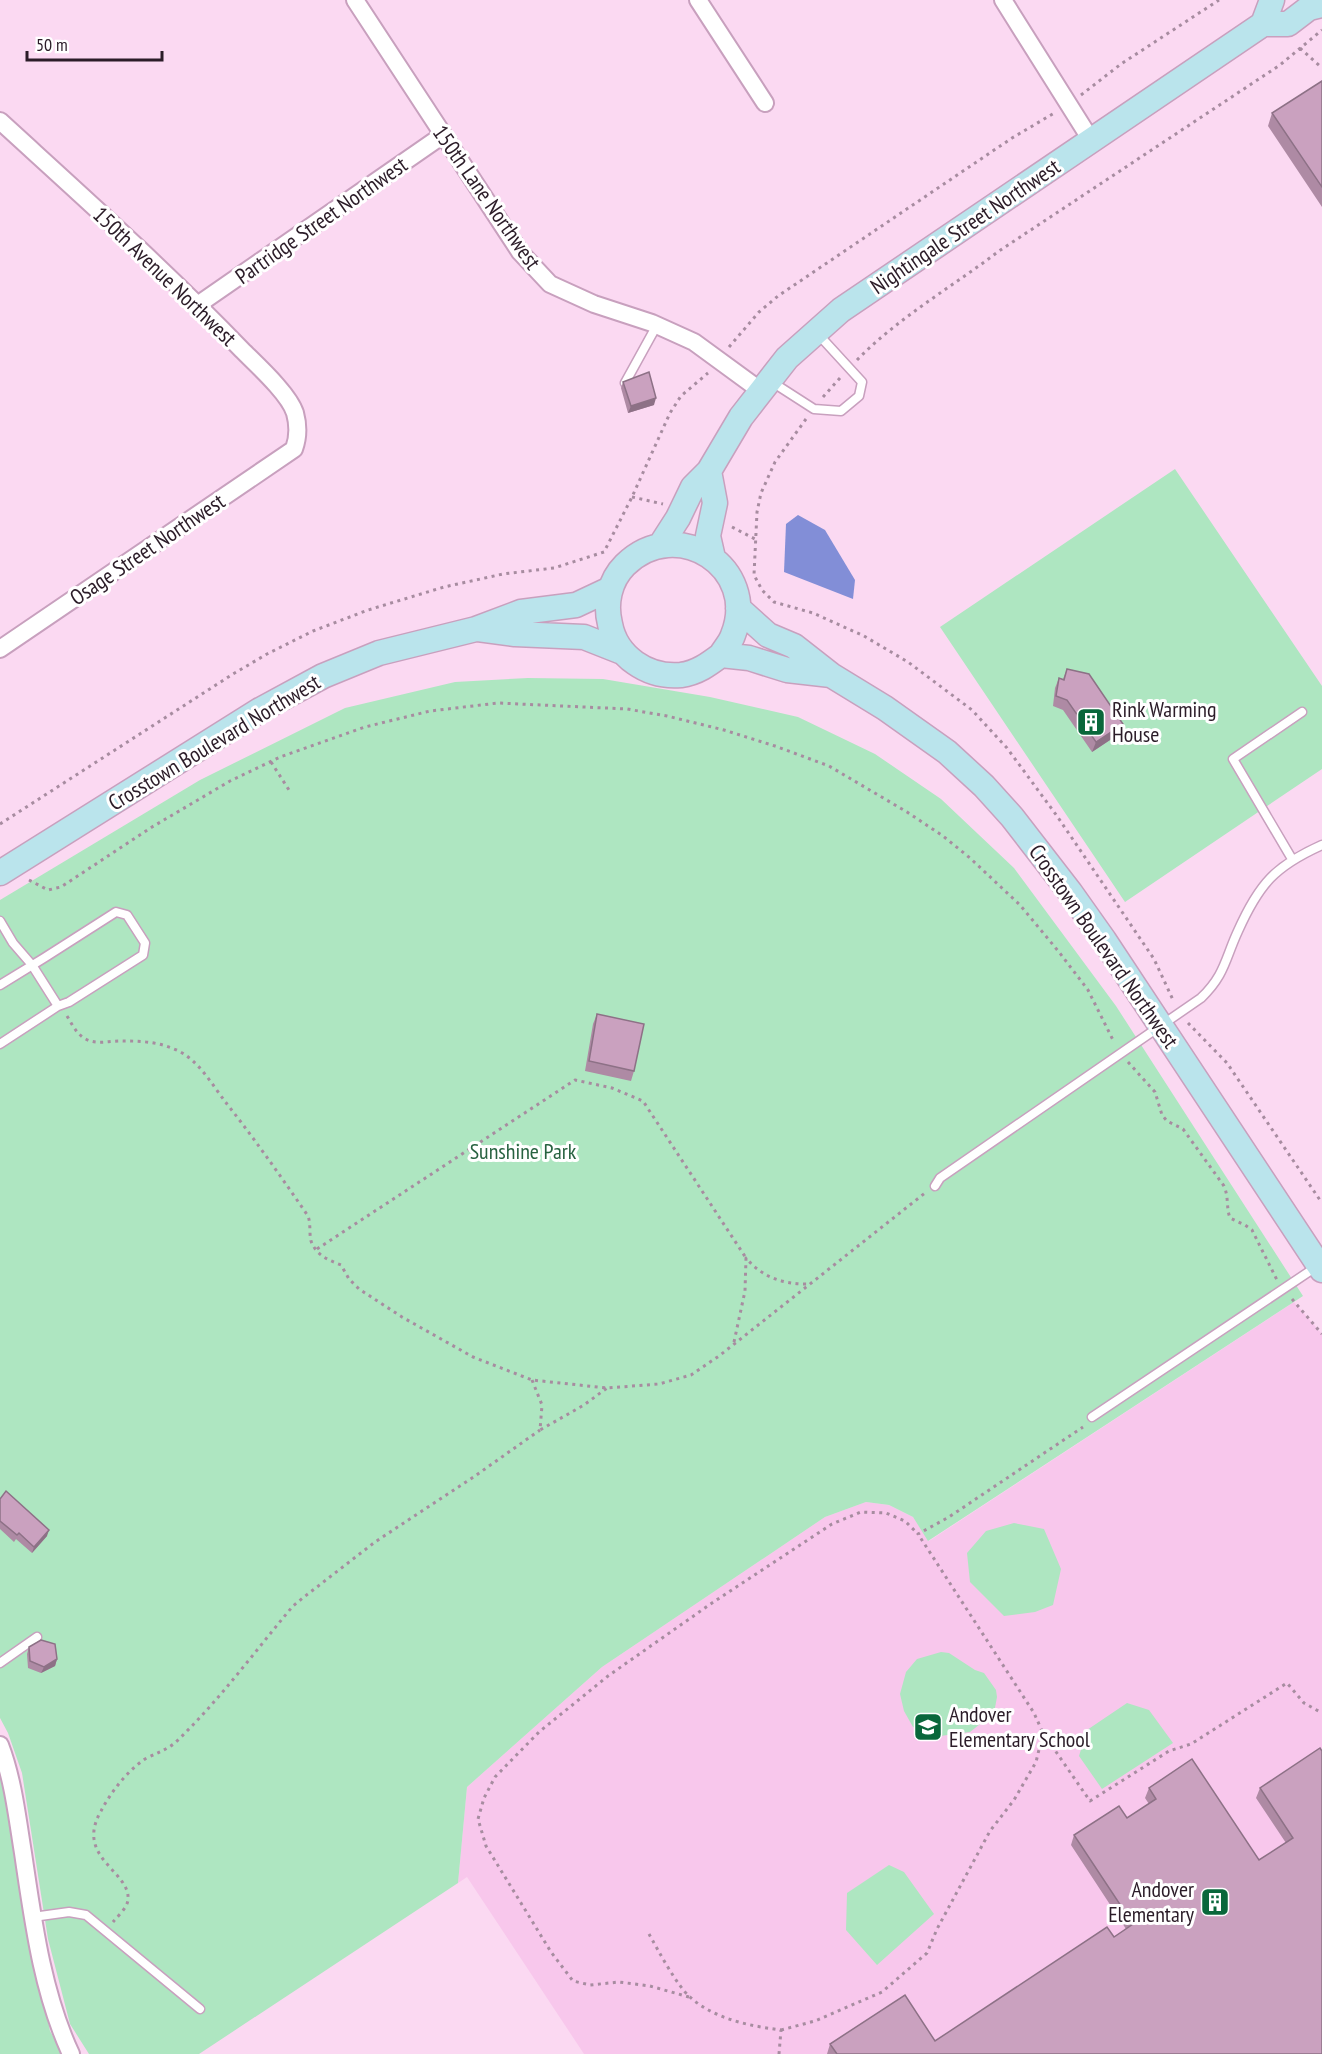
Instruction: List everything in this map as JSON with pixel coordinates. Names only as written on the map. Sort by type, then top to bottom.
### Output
[{"type":"street","name":"150th Lane Northwest","points":[[355,0],[520,252],[550,284],[594,304],[657,325],[694,342],[765,386]]},
{"type":"street","points":[[699,0],[765,103]]},
{"type":"street","points":[[1003,0],[1092,140]]},
{"type":"street","points":[[1263,24],[1272,0]]},
{"type":"street","name":"Nightingale Street Northwest","points":[[660,546],[678,518],[693,487],[709,471],[741,417],[787,358],[841,310],[1263,24],[1288,24],[1309,8],[1322,5]]},
{"type":"street","name":"150th Avenue Northwest","points":[[0,121],[199,304],[279,389],[294,412],[297,430],[294,449]]},
{"type":"street","name":"Partridge Street Northwest","points":[[199,304],[443,135]]},
{"type":"street","name":"Osage Street Northwest","points":[[0,649],[294,449]]},
{"type":"street","points":[[709,471],[715,503],[708,536],[713,558]]},
{"type":"street","points":[[622,652],[611,633],[607,611],[610,589],[620,571],[635,556],[654,547],[675,544],[695,548],[713,558],[728,574],[736,593],[738,608],[733,636],[721,655]]},
{"type":"street","name":"Crosstown Boulevard Northwest","points":[[12,873],[251,715],[323,676],[379,653],[476,628],[521,612],[576,605],[610,589]]},
{"type":"street","name":"Crosstown Boulevard Northwest","points":[[738,608],[768,635],[794,646],[831,675],[910,725],[946,752],[984,786],[1012,817],[1042,853],[1090,921],[1321,1268]]},
{"type":"street","name":"Crosstown Boulevard Northwest","points":[[476,628],[515,634],[584,638],[622,652],[639,666],[660,674],[682,675],[704,668],[721,655],[749,658],[787,669],[831,675]]},
{"type":"street","points":[[0,1745],[15,1799],[33,1917],[47,1983],[62,2034],[71,2054]]},
{"type":"lane","points":[[625,383],[657,325]]},
{"type":"lane","points":[[765,386],[814,409],[840,411],[859,396],[862,382],[816,332]]},
{"type":"lane","points":[[1292,859],[1233,759],[1302,712]]},
{"type":"lane","points":[[935,1186],[940,1178],[1201,998],[1222,972],[1252,903],[1272,874],[1292,859],[1322,845]]},
{"type":"lane","points":[[0,985],[116,912],[127,915],[145,943],[143,955],[0,1044]]},
{"type":"lane","points":[[0,921],[58,1006]]},
{"type":"lane","points":[[1092,1417],[1321,1268]]},
{"type":"lane","points":[[0,1663],[37,1637]]},
{"type":"lane","points":[[33,1917],[78,1912],[86,1915],[200,2009]]},
{"type":"path","points":[[1086,92],[1121,64],[1219,0]]},
{"type":"path","points":[[1172,999],[1160,968],[1150,952],[1051,807],[1007,748],[972,710],[908,662],[864,636],[813,613],[774,602],[762,590],[754,575],[757,512],[761,493],[775,462],[814,409],[850,367],[899,322],[999,251],[1280,65],[1322,30]]},
{"type":"path","points":[[1300,48],[1322,68]]},
{"type":"path","points":[[728,349],[759,312],[778,296],[1012,138],[1050,116]]},
{"type":"path","points":[[0,824],[233,674],[313,631],[368,610],[444,587],[503,574],[554,568],[604,552],[670,413],[681,396],[709,373]]},
{"type":"path","points":[[12,873],[48,891],[61,887],[152,827],[230,781],[340,734],[388,720],[430,711],[498,703],[627,709],[724,730],[829,766],[877,793],[943,836],[1020,904],[1088,990],[1116,1045]]},
{"type":"path","points":[[271,762],[289,790]]},
{"type":"path","points":[[58,1006],[78,1032],[90,1041],[98,1043],[150,1041],[175,1049],[196,1064],[250,1133],[308,1216],[311,1223],[311,1241],[325,1259],[341,1264],[349,1280],[358,1289],[402,1317],[473,1357],[532,1380],[607,1388],[674,1381],[691,1375],[734,1344],[897,1213],[935,1186]]},
{"type":"path","points":[[1190,1026],[1227,1063],[1322,1203]]},
{"type":"path","points":[[1127,1061],[1155,1092],[1162,1115],[1167,1121],[1183,1130],[1224,1186],[1228,1196],[1230,1218],[1252,1230],[1276,1278]]},
{"type":"path","points":[[316,1249],[575,1080],[612,1088],[643,1101],[755,1268],[780,1282],[809,1284]]},
{"type":"path","points":[[734,1344],[745,1291],[746,1257]]},
{"type":"path","points":[[1288,1295],[1322,1334]]},
{"type":"path","points":[[532,1380],[542,1405],[540,1430]]},
{"type":"path","points":[[106,1930],[128,1902],[128,1893],[101,1857],[96,1847],[94,1827],[106,1802],[128,1774],[144,1760],[173,1745],[190,1728],[293,1606],[304,1597],[375,1542],[540,1430],[584,1405],[607,1388]]},
{"type":"path","points":[[918,1534],[950,1517],[1036,1457],[1083,1428],[1092,1417]]},
{"type":"path","points":[[1043,1733],[1036,1762],[1014,1800],[985,1839],[937,1929],[927,1953],[882,1992],[815,2021],[781,2030],[754,2027],[731,2020],[689,1997],[650,1986],[619,1982],[590,1985],[573,1981],[551,1952],[486,1846],[478,1819],[484,1798],[495,1777],[539,1732],[608,1676],[712,1603],[832,1524],[861,1512],[886,1513],[905,1521],[918,1534],[1029,1706],[1043,1733],[1090,1802],[1169,1751],[1191,1744],[1287,1683],[1305,1703],[1322,1713]]},
{"type":"path","points":[[649,1934],[689,1997]]},
{"type":"path","points":[[779,2054],[781,2030]]},
{"type":"shaded area","name":"Andover Elementary School","points":[[1294,1302],[1322,1334],[1322,2054],[584,2054],[467,1877],[458,1883],[467,1787],[602,1667],[825,1517],[866,1502],[889,1505],[913,1517],[929,1541]]},
{"type":"green space","points":[[1175,469],[1322,686],[1322,769],[1125,902],[940,627]]},
{"type":"green space","name":"Sunshine Park","points":[[528,678],[603,679],[710,697],[798,717],[875,754],[941,799],[1014,868],[1116,1006],[1303,1296],[928,1541],[913,1517],[889,1505],[866,1502],[825,1517],[602,1667],[467,1787],[458,1883],[199,2054],[89,2054],[70,2024],[48,1939],[22,1773],[8,1733],[0,1718],[0,900],[200,780],[345,708],[455,682]]},
{"type":"green space","points":[[1014,1523],[1044,1529],[1061,1569],[1053,1605],[1035,1612],[1004,1616],[970,1582],[967,1553],[986,1531]]},
{"type":"green space","points":[[941,1652],[949,1653],[975,1670],[984,1673],[996,1690],[997,1697],[994,1713],[970,1732],[933,1737],[913,1727],[904,1711],[900,1694],[906,1672],[917,1659]]},
{"type":"green space","points":[[1127,1703],[1149,1710],[1173,1743],[1102,1789],[1079,1756],[1087,1730]]},
{"type":"green space","points":[[0,1773],[50,2031],[63,2054],[0,2054]]},
{"type":"green space","points":[[889,1865],[904,1872],[934,1914],[877,1965],[846,1930],[847,1893]]},
{"type":"water","points":[[798,515],[825,530],[855,580],[853,599],[784,572],[786,524]]},
{"type":"building","points":[[1322,81],[1322,187],[1272,113]]},
{"type":"building","points":[[649,372],[656,398],[631,406],[623,382]]},
{"type":"building","name":"Rink Warming House","points":[[1067,669],[1089,674],[1123,724],[1096,742],[1067,700],[1056,696],[1059,678],[1064,680]]},
{"type":"building","points":[[597,1014],[644,1024],[634,1071],[589,1061]]},
{"type":"building","points":[[6,1491],[49,1530],[34,1547],[19,1533],[17,1535],[0,1521],[0,1499]]},
{"type":"building","points":[[41,1640],[55,1644],[57,1659],[44,1667],[30,1661],[29,1647]]},
{"type":"building","name":"Andover Elementary","points":[[1320,1748],[1322,1751],[1322,2054],[837,2054],[830,2044],[905,1995],[935,2041],[1107,1927],[1114,1937],[1133,1924],[1074,1835],[1119,1806],[1127,1818],[1156,1799],[1149,1788],[1192,1759],[1259,1860],[1293,1838],[1260,1788]]},
{"type":"place","name":"Rink Warming House","points":[[1091,722]]},
{"type":"place","name":"Andover Elementary School","points":[[928,1727]]},
{"type":"place","name":"Andover Elementary","points":[[1215,1902]]}]
